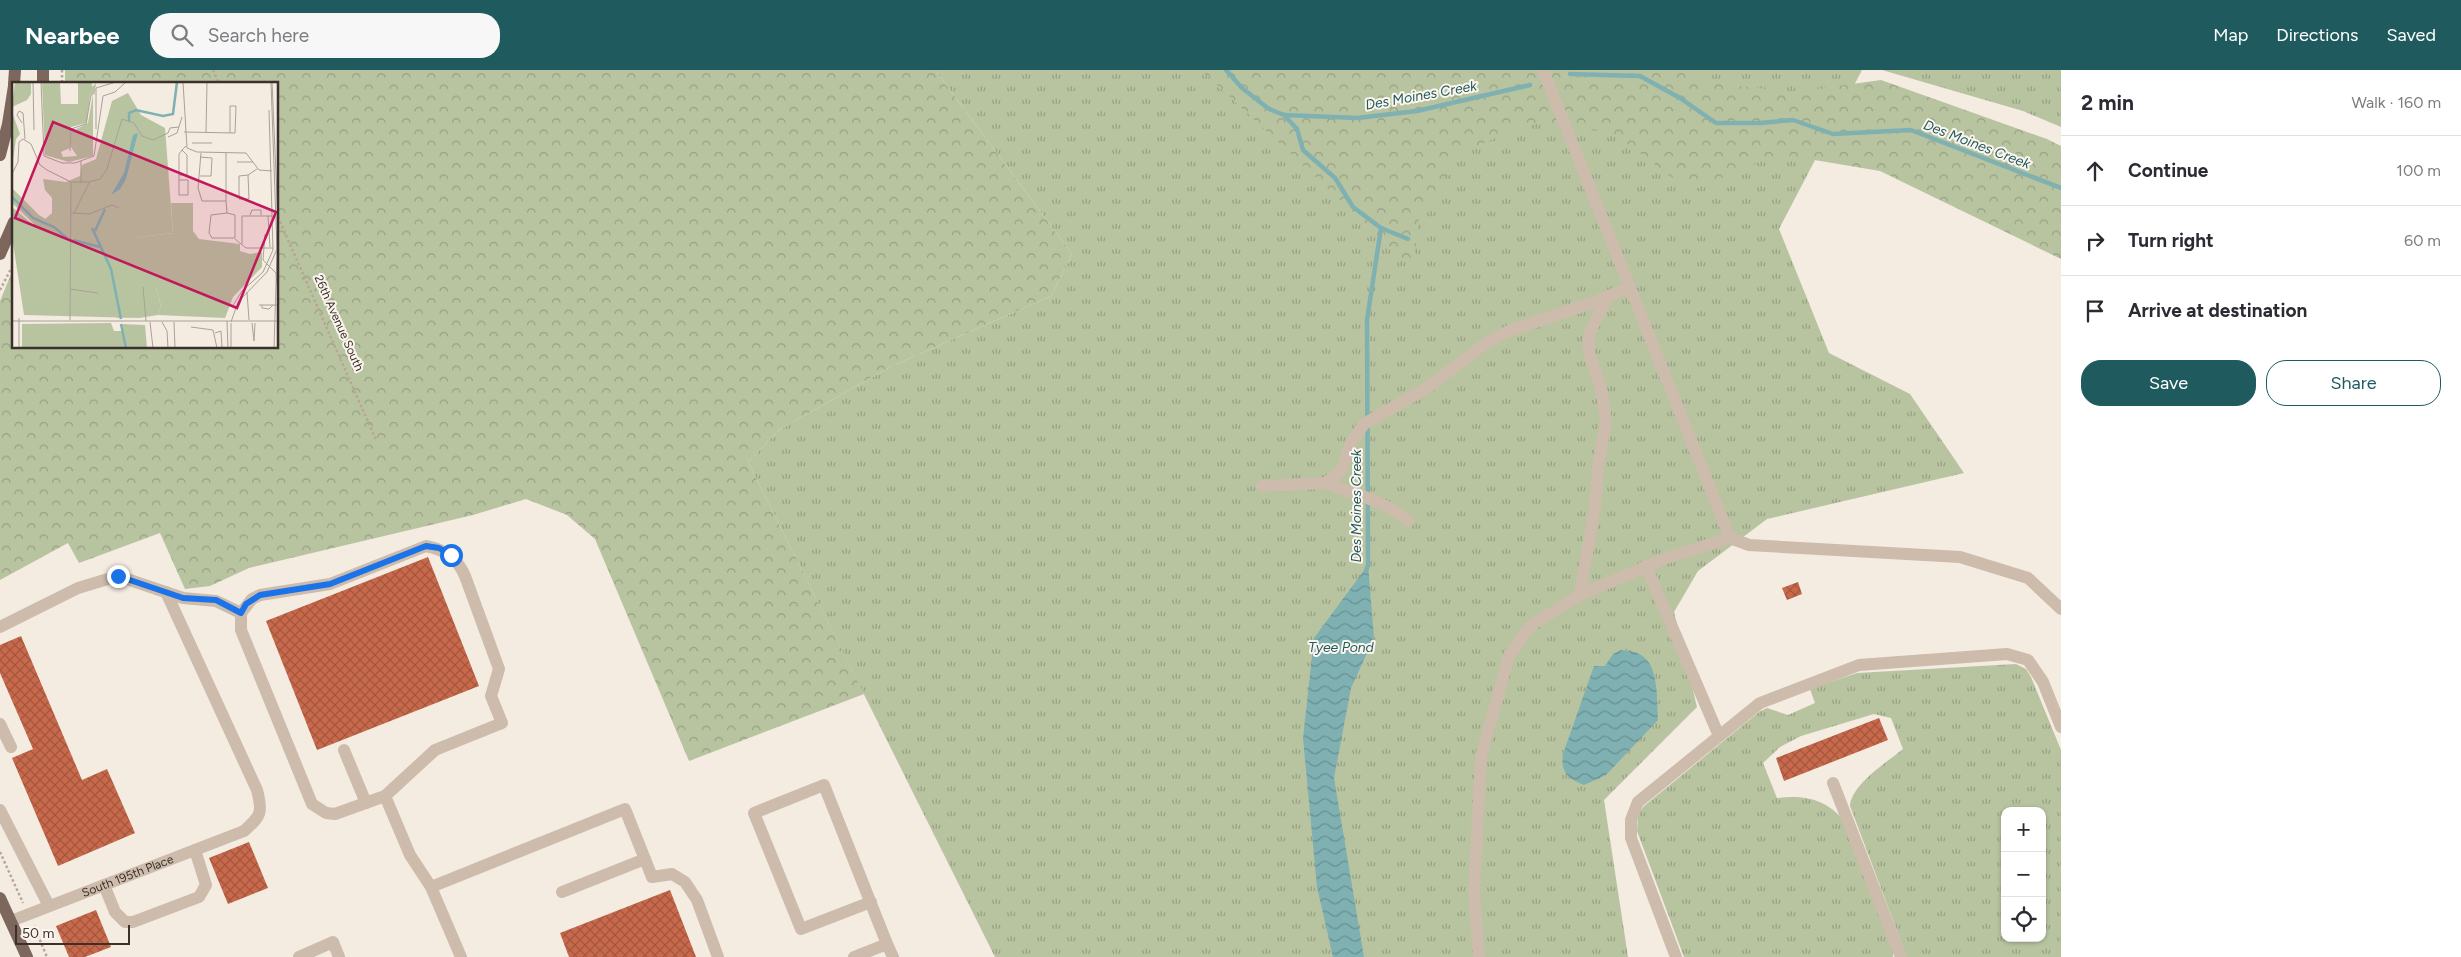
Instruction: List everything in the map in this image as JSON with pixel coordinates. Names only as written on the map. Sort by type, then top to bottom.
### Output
[{"type":"main road","points":[[0,155],[12,98]]},
{"type":"main road","points":[[0,254],[12,227]]},
{"type":"main road","points":[[0,898],[27,957]]},
{"type":"street","points":[[1543,70],[1730,538]]},
{"type":"street","points":[[1326,483],[1341,472],[1351,443],[1364,424],[1430,386],[1486,343],[1509,332],[1630,287]]},
{"type":"street","points":[[1580,595],[1595,506],[1598,468],[1606,420],[1601,388],[1589,354],[1589,334],[1608,296]]},
{"type":"street","points":[[1262,486],[1326,483],[1379,502],[1398,512],[1408,521]]},
{"type":"street","points":[[1479,957],[1474,891],[1481,756],[1509,656],[1530,626],[1580,595],[1646,566],[1730,538],[1748,545],[1960,558],[2028,578],[2061,609]]},
{"type":"street","points":[[426,546],[439,548],[451,555],[460,564],[499,669],[491,696],[502,723],[435,750],[385,796],[335,814],[326,813],[312,804],[242,630],[241,613],[246,604],[260,595],[330,584],[426,546]]},
{"type":"street","points":[[1646,566],[1719,736]]},
{"type":"street","points":[[0,627],[78,588],[118,576],[183,598],[216,600],[241,613]]},
{"type":"street","name":"South 195th Place","points":[[10,921],[244,831],[258,819],[262,808],[258,790],[166,592]]},
{"type":"street","points":[[1676,957],[1631,838],[1631,820],[1638,802],[1760,703],[1859,665],[2007,654],[2028,660],[2043,682],[2061,727]]},
{"type":"street","points":[[0,724],[11,747]]},
{"type":"street","points":[[344,750],[366,803]]},
{"type":"street","points":[[1832,783],[1901,957]]},
{"type":"street","points":[[870,902],[801,929],[754,813],[824,785],[893,957]]},
{"type":"street","points":[[385,796],[410,856],[431,886],[461,957]]},
{"type":"street","points":[[431,886],[625,809],[652,878],[672,874],[685,882],[697,900],[718,957]]},
{"type":"street","points":[[0,810],[49,906]]},
{"type":"street","points":[[104,885],[114,912],[125,922],[133,922],[199,897],[206,885],[195,850]]},
{"type":"street","points":[[562,892],[645,859]]},
{"type":"street","points":[[299,957],[334,942],[339,957]]},
{"type":"street","points":[[854,957],[887,944]]},
{"type":"path","points":[[213,70],[218,82]]},
{"type":"path","name":"26th Avenue South","points":[[279,219],[376,440]]},
{"type":"path","points":[[0,290],[12,267]]},
{"type":"green space","points":[[65,70],[935,70],[1072,254],[1051,296],[890,367],[779,430],[748,462],[864,694],[689,761],[595,539],[567,515],[526,499],[473,515],[249,568],[210,586],[185,589],[160,533],[79,563],[68,543],[0,580],[0,301],[12,272],[12,349],[279,349],[279,82],[65,82]]},
{"type":"green space","points":[[935,70],[1862,70],[1779,229],[1829,353],[1910,394],[1964,473],[1767,519],[1698,571],[1674,612],[1697,707],[1604,800],[1628,957],[995,957],[748,462],[779,430],[890,367],[1051,296],[1072,254]]},
{"type":"green space","points":[[1201,70],[1360,70],[1368,72],[1375,70],[1690,70],[1694,81],[1794,92],[1881,80],[2047,139],[2061,146],[2061,259],[1880,171],[1779,154],[1690,191],[1613,133],[1533,123],[1459,153],[1419,218],[1413,268]]},
{"type":"green space","points":[[1882,70],[2061,70],[2061,127],[2023,111]]},
{"type":"green space","points":[[2016,664],[2026,669],[2061,750],[2061,957],[1907,957],[1850,806],[1856,790],[1863,782],[1903,749],[1891,718],[1874,714],[1801,736],[1780,747],[1763,763],[1777,798],[1797,797],[1814,800],[1830,808],[1844,821],[1893,940],[1893,957],[1684,957],[1637,831],[1638,815],[1644,806],[1759,712],[1767,708],[1788,715],[1815,703],[1810,689],[1857,673]]},
{"type":"water","name":"Tyee Pond","points":[[1368,565],[1374,638],[1351,688],[1334,778],[1364,957],[1333,957],[1317,887],[1303,738],[1314,638]]},
{"type":"water","points":[[1621,650],[1639,654],[1647,660],[1651,667],[1656,684],[1658,720],[1606,775],[1584,785],[1566,774],[1562,760],[1563,754],[1594,666],[1605,666],[1613,654]]},
{"type":"building","points":[[428,557],[479,686],[317,750],[266,621]]},
{"type":"building","points":[[1798,582],[1802,594],[1787,600],[1782,588]]},
{"type":"building","points":[[21,636],[82,780],[107,769],[135,833],[58,866],[12,758],[33,749],[0,673],[0,645]]},
{"type":"building","points":[[1879,718],[1888,740],[1784,781],[1776,758]]},
{"type":"building","points":[[249,842],[268,888],[228,904],[209,858]]},
{"type":"building","points":[[670,890],[696,957],[569,957],[560,933]]},
{"type":"building","points":[[96,910],[111,947],[85,957],[69,957],[56,926]]},
{"type":"waterway","name":"Des Moines Creek","points":[[1226,70],[1242,88],[1269,109],[1284,115],[1297,129],[1303,150],[1335,178],[1353,207],[1381,228],[1408,239]]},
{"type":"waterway","name":"Des Moines Creek","points":[[1570,74],[1640,76],[1680,98],[1716,123],[1760,123],[1793,120],[1833,134],[1911,130],[2061,188]]},
{"type":"waterway","name":"Des Moines Creek","points":[[1284,115],[1357,118],[1417,111],[1530,85]]},
{"type":"waterway","name":"Des Moines Creek","points":[[1366,571],[1368,565],[1367,320],[1381,228]]},
{"type":"route","points":[[118,576],[183,598],[216,600],[241,613],[246,604],[260,595],[330,584],[426,546],[439,548],[451,555]]}]
